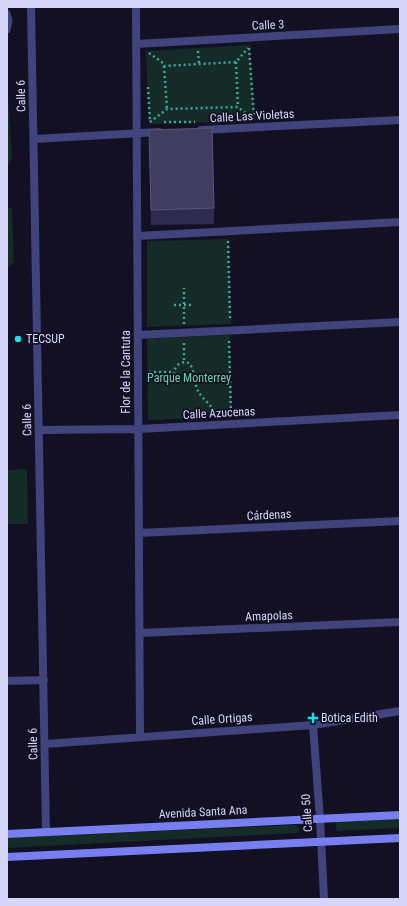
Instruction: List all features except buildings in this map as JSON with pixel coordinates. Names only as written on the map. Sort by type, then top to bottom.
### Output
[{"type":"street","name":"Calle 6","points":[[31,7],[46,832]]},
{"type":"street","name":"Flor de la Cantuta","points":[[136,7],[140,737]]},
{"type":"street","name":"Calle 3","points":[[136,44],[400,29]]},
{"type":"street","name":"Calle Las Violetas","points":[[195,131],[400,120]]},
{"type":"street","points":[[34,138],[165,132]]},
{"type":"street","points":[[138,236],[400,222]]},
{"type":"street","points":[[138,335],[230,327],[400,322]]},
{"type":"street","name":"Calle Azucenas","points":[[39,430],[139,429],[400,415]]},
{"type":"street","name":"Cárdenas","points":[[139,533],[400,521]]},
{"type":"street","name":"Amapolas","points":[[140,633],[400,622]]},
{"type":"street","points":[[7,681],[44,680]]},
{"type":"street","name":"Calle Ortigas","points":[[45,744],[313,724],[400,711]]},
{"type":"street","name":"Calle 50","points":[[313,724],[324,899]]},
{"type":"street","name":"Avenida Santa Ana","points":[[7,834],[400,815]]},
{"type":"street","points":[[7,857],[400,838]]},
{"type":"lane","points":[[7,13],[9,21],[7,30]]},
{"type":"path","points":[[150,123],[167,109],[238,108],[254,121],[249,46],[236,62],[238,108]]},
{"type":"path","points":[[198,49],[199,64]]},
{"type":"path","points":[[147,52],[164,66],[167,109]]},
{"type":"path","points":[[164,66],[236,62]]},
{"type":"path","points":[[228,239],[231,424]]},
{"type":"path","points":[[184,288],[184,324]]},
{"type":"path","points":[[174,305],[193,305]]},
{"type":"path","points":[[184,339],[184,362]]},
{"type":"path","points":[[184,362],[177,366],[174,372],[175,377],[183,382],[188,382],[193,375]]},
{"type":"path","points":[[184,362],[192,366],[194,370],[193,375],[198,392],[221,417]]},
{"type":"path","points":[[149,372],[174,372]]},
{"type":"green space","points":[[250,45],[255,121],[149,124],[146,51]]},
{"type":"green space","points":[[7,77],[12,158],[7,167]]},
{"type":"green space","points":[[7,207],[12,209],[14,262],[7,269]]},
{"type":"green space","points":[[229,239],[231,324],[147,327],[147,241]]},
{"type":"green space","name":"Parque Monterrey","points":[[230,335],[232,417],[148,420],[147,339]]},
{"type":"green space","points":[[27,469],[28,524],[7,524],[7,470]]},
{"type":"green space","points":[[400,818],[400,828],[337,831],[335,823],[337,821]]},
{"type":"green space","points":[[295,825],[299,827],[299,831],[296,833],[7,848],[7,838]]},
{"type":"place","name":"TECSUP","points":[[18,339]]},
{"type":"place","name":"Botica Edith","points":[[313,718]]}]
